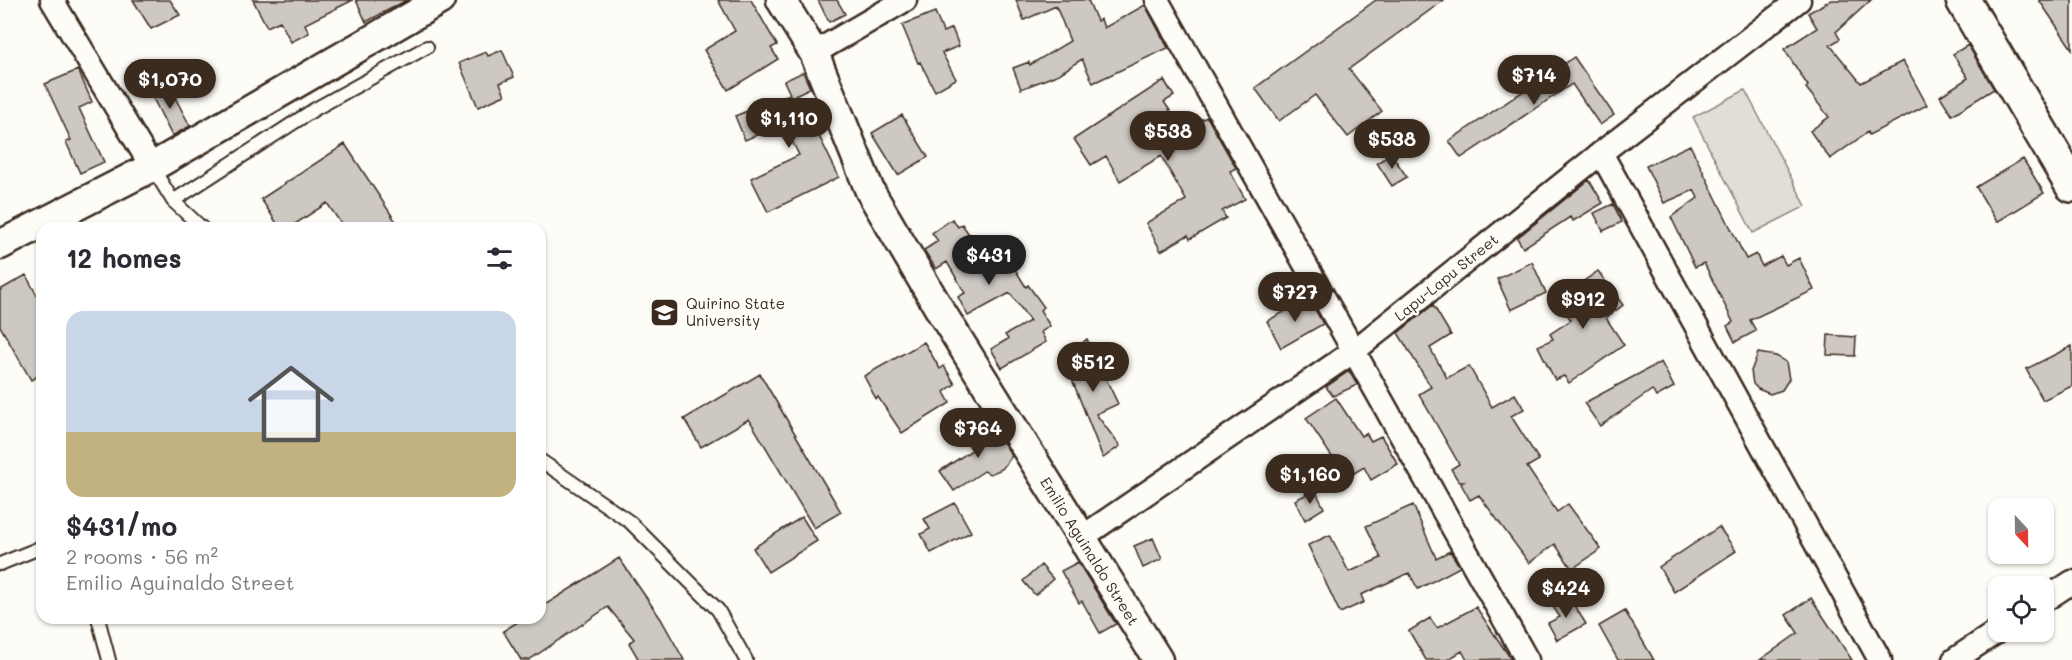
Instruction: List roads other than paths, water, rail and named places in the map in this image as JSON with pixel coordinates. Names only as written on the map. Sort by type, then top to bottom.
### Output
[{"type":"main road","points":[[1964,0],[2072,185]]},
{"type":"street","points":[[52,0],[152,167]]},
{"type":"street","name":"Emilio Aguinaldo Street","points":[[781,0],[814,53],[870,191],[940,310],[1158,660]]},
{"type":"street","points":[[814,53],[906,0]]},
{"type":"street","points":[[1158,0],[1527,660]]},
{"type":"street","name":"Lapu-Lapu Street","points":[[1082,538],[1354,351],[1601,153],[1799,0]]},
{"type":"street","points":[[45,222],[152,167],[422,4]]},
{"type":"street","points":[[1601,153],[1880,660]]},
{"type":"street","points":[[0,245],[36,227]]},
{"type":"street","points":[[2054,594],[2072,582]]},
{"type":"street","points":[[1954,660],[1988,638]]},
{"type":"lane","points":[[173,201],[315,109],[427,47]]},
{"type":"lane","points":[[152,167],[173,201],[196,222]]},
{"type":"lane","points":[[546,463],[630,522],[718,610],[746,660]]},
{"type":"lane","points":[[0,564],[36,549]]},
{"type":"lane","points":[[100,624],[109,660]]},
{"type":"place","name":"Quirino State University","points":[[665,312]]}]
